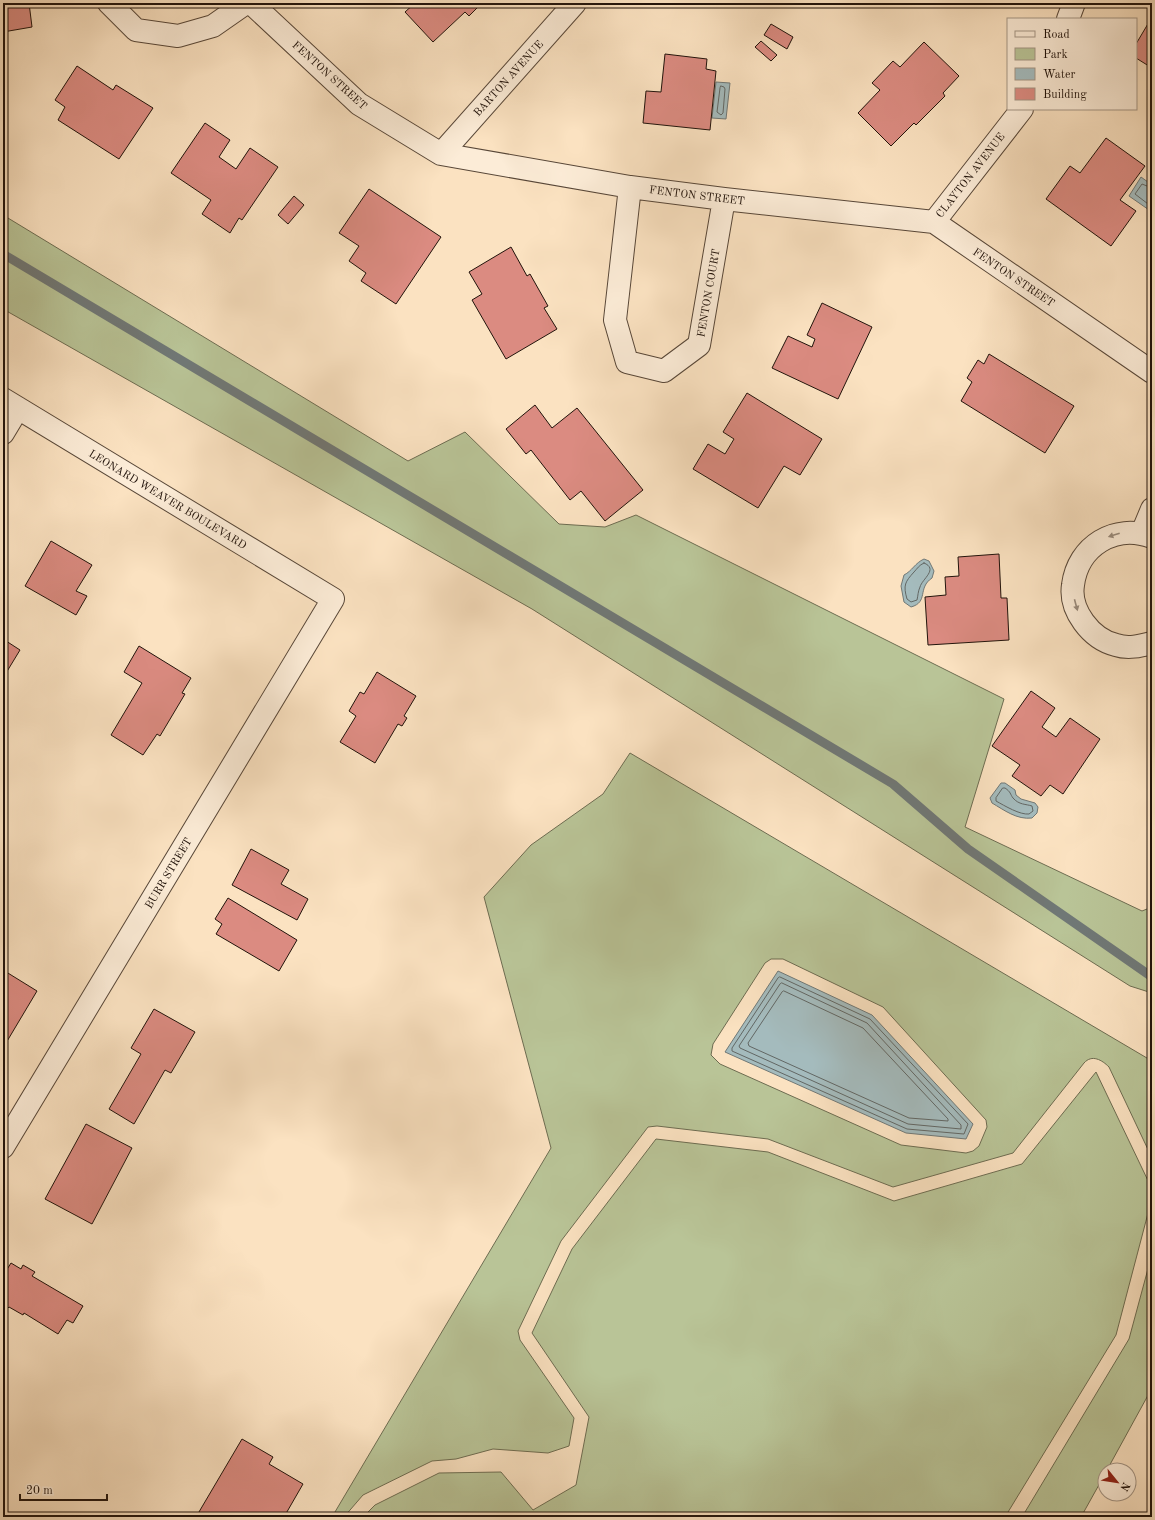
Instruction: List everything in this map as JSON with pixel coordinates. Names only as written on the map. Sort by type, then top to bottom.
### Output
[{"type":"street","points":[[109,3],[136,30],[178,36],[213,26],[246,3]]},
{"type":"street","name":"FENTON STREET","points":[[251,3],[359,104],[441,154],[630,187],[934,222],[1152,372]]},
{"type":"street","name":"BARTON AVENUE","points":[[441,154],[575,3]]},
{"type":"street","points":[[1068,18],[1074,3]]},
{"type":"street","name":"CLAYTON AVENUE","points":[[934,222],[1021,110]]},
{"type":"street","name":"FENTON COURT","points":[[630,187],[615,320],[627,362],[664,371],[700,345],[724,199]]},
{"type":"street","points":[[3,433],[10,404]]},
{"type":"street","name":"LEONARD WEAVER BOULEVARD","points":[[10,404],[333,599]]},
{"type":"street","points":[[1152,509],[1147,535],[1122,532],[1104,538],[1088,550],[1077,567],[1073,586],[1075,606],[1083,624],[1098,637],[1115,646],[1136,647],[1152,643]]},
{"type":"street","name":"BURR STREET","points":[[3,1147],[333,599]]},
{"type":"green space","points":[[3,215],[408,461],[465,432],[559,524],[605,527],[636,515],[1004,699],[965,827],[1142,911],[1152,907],[1152,993],[1130,986],[532,609],[3,309]]},
{"type":"green space","points":[[630,753],[1152,1061],[1152,1158],[1109,1067],[1100,1060],[1094,1058],[1087,1060],[1084,1063],[1013,1153],[893,1187],[768,1139],[657,1126],[648,1127],[561,1241],[518,1331],[520,1340],[574,1418],[569,1446],[548,1453],[493,1449],[456,1459],[432,1461],[363,1495],[344,1517],[332,1517],[551,1148],[484,897],[531,845],[603,794]],"holes":[[[771,959],[783,959],[883,1007],[986,1120],[987,1127],[979,1146],[973,1151],[966,1153],[901,1145],[720,1064],[711,1055],[713,1044],[765,963]]]},
{"type":"green space","points":[[1096,1072],[1152,1189],[1152,1198],[1116,1335],[1005,1517],[363,1517],[375,1505],[439,1473],[501,1472],[533,1510],[576,1485],[589,1417],[532,1333],[572,1249],[656,1139],[768,1152],[894,1201],[1022,1164]]},
{"type":"green space","points":[[1152,1254],[1152,1388],[1111,1462],[1097,1462],[1097,1488],[1081,1517],[1022,1517],[1129,1339]]},
{"type":"water","points":[[716,82],[730,83],[726,119],[712,118]]},
{"type":"water","points":[[1141,177],[1152,185],[1152,212],[1129,196]]},
{"type":"water","points":[[924,559],[929,561],[934,571],[932,578],[925,586],[920,602],[911,607],[904,602],[901,586],[904,575]]},
{"type":"water","points":[[1001,783],[1005,783],[1015,790],[1016,795],[1021,799],[1035,803],[1038,807],[1037,813],[1032,818],[1016,816],[992,803],[990,798]]},
{"type":"water","points":[[778,971],[872,1015],[973,1124],[966,1139],[906,1133],[725,1052]]},
{"type":"building","points":[[3,3],[29,3],[32,27],[3,32]]},
{"type":"building","points":[[415,3],[482,3],[469,16],[465,12],[433,42],[405,12]]},
{"type":"building","points":[[1152,17],[1152,68],[1137,59],[1137,42]]},
{"type":"building","points":[[771,24],[793,37],[787,49],[764,35]]},
{"type":"building","points":[[761,41],[777,55],[771,61],[755,47]]},
{"type":"building","points":[[924,42],[959,76],[943,93],[945,96],[916,125],[914,123],[891,146],[858,113],[880,90],[872,83],[893,61],[900,67]]},
{"type":"building","points":[[665,54],[707,59],[706,69],[716,71],[710,130],[643,123],[646,91],[661,92]]},
{"type":"building","points":[[77,66],[113,90],[116,85],[153,108],[119,159],[58,120],[65,107],[55,100]]},
{"type":"building","points":[[205,123],[230,140],[219,157],[236,169],[250,148],[278,167],[242,220],[239,218],[230,233],[202,214],[211,200],[171,173]]},
{"type":"building","points":[[1106,138],[1145,166],[1120,200],[1136,211],[1111,246],[1046,199],[1070,166],[1080,173]]},
{"type":"building","points":[[369,189],[441,237],[396,304],[361,281],[366,273],[349,261],[359,246],[339,233]]},
{"type":"building","points":[[294,196],[304,205],[288,224],[278,215]]},
{"type":"building","points":[[511,247],[527,276],[530,274],[548,306],[544,308],[557,329],[506,359],[472,300],[482,294],[469,272]]},
{"type":"building","points":[[822,303],[872,327],[838,399],[772,368],[788,336],[812,347],[815,339],[807,335]]},
{"type":"building","points":[[989,354],[1074,406],[1045,453],[961,401],[972,382],[967,378],[978,360],[984,364]]},
{"type":"building","points":[[747,393],[822,439],[800,475],[784,466],[758,508],[693,469],[708,444],[725,454],[734,439],[723,432]]},
{"type":"building","points":[[535,405],[552,428],[577,408],[643,490],[605,521],[581,491],[570,500],[531,450],[526,454],[506,429]]},
{"type":"building","points":[[51,541],[92,565],[76,591],[87,596],[76,615],[25,586]]},
{"type":"building","points":[[999,554],[1001,598],[1007,598],[1009,640],[928,645],[925,597],[946,595],[945,577],[959,576],[958,557]]},
{"type":"building","points":[[3,639],[20,650],[3,678]]},
{"type":"building","points":[[139,646],[191,678],[182,693],[185,694],[160,736],[157,734],[143,755],[111,735],[142,683],[124,672]]},
{"type":"building","points":[[377,672],[416,696],[404,716],[407,718],[402,726],[398,724],[375,763],[340,742],[356,716],[349,711],[360,692],[364,694]]},
{"type":"building","points":[[1031,691],[1055,708],[1042,727],[1056,737],[1070,718],[1100,739],[1063,794],[1050,785],[1041,796],[1012,776],[1020,765],[992,746]]},
{"type":"building","points":[[251,849],[289,870],[281,884],[308,899],[297,920],[232,885]]},
{"type":"building","points":[[228,898],[297,940],[279,971],[216,934],[222,924],[215,919]]},
{"type":"building","points":[[3,970],[37,991],[3,1048]]},
{"type":"building","points":[[154,1009],[195,1032],[171,1073],[165,1070],[134,1124],[109,1109],[141,1054],[131,1048]]},
{"type":"building","points":[[86,1124],[132,1148],[92,1224],[45,1199]]},
{"type":"building","points":[[11,1263],[21,1269],[23,1265],[35,1272],[32,1276],[83,1306],[73,1323],[67,1320],[58,1334],[24,1313],[23,1315],[9,1307],[7,1309],[3,1307],[3,1269],[6,1271]]},
{"type":"building","points":[[242,1439],[273,1457],[269,1464],[303,1484],[284,1517],[196,1517]]},
{"type":"waterway","points":[[3,254],[893,784],[968,849],[1152,977]]}]
